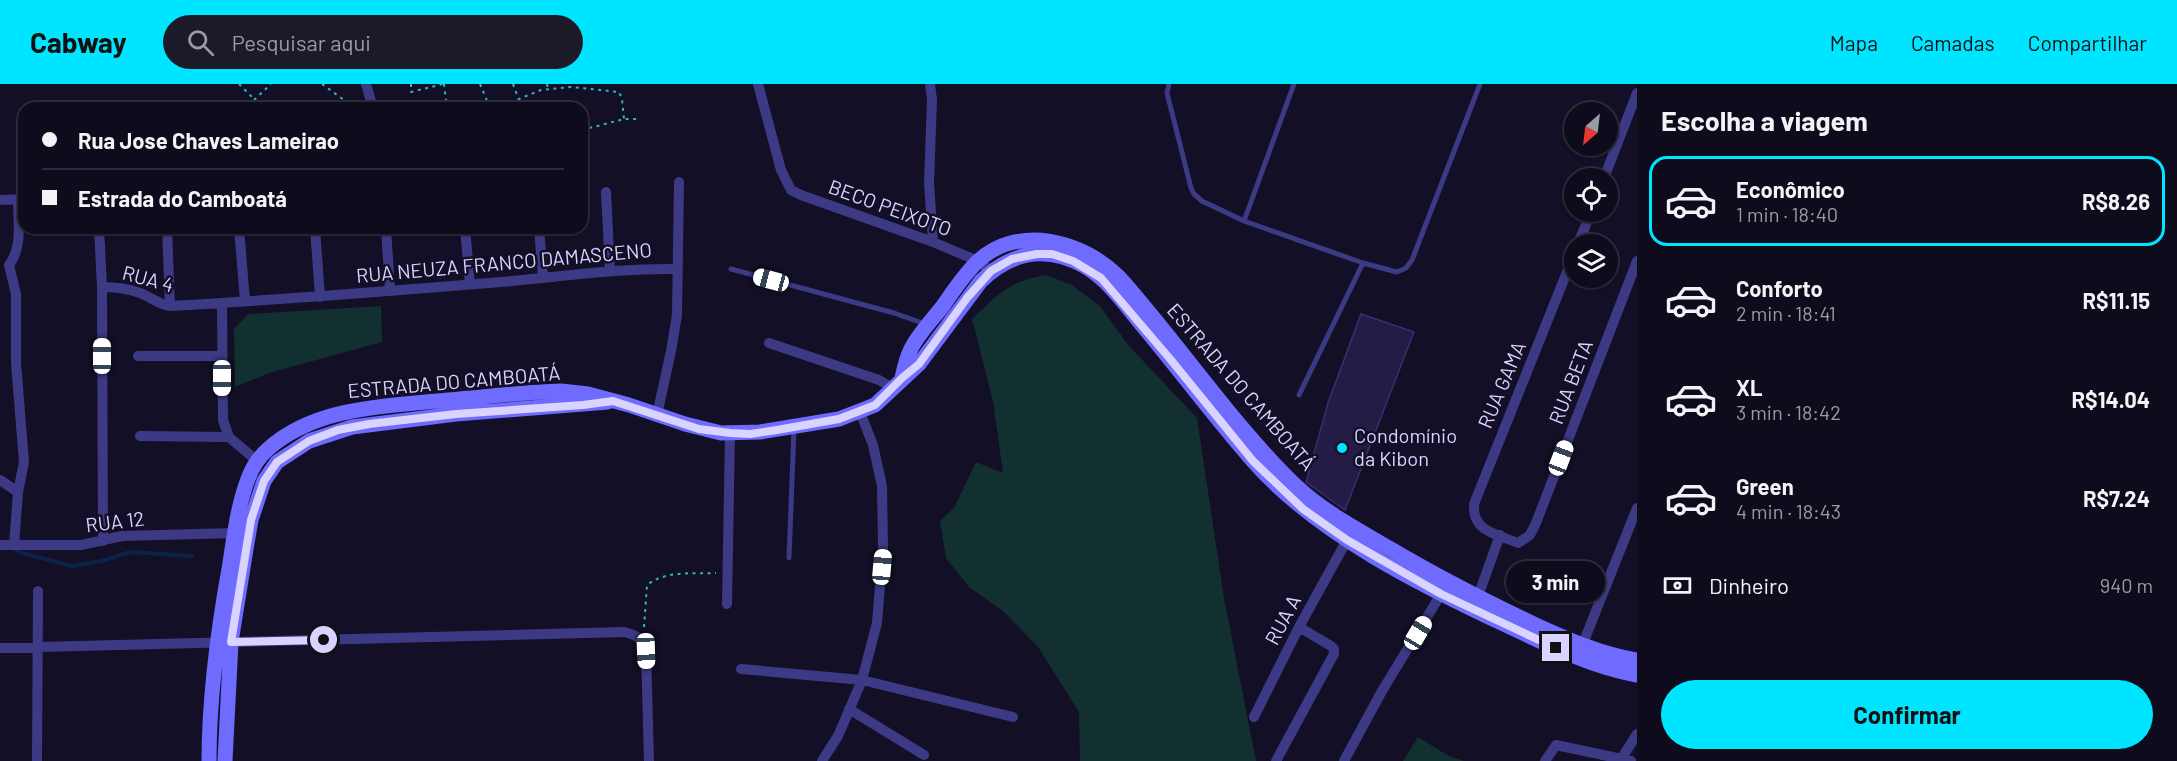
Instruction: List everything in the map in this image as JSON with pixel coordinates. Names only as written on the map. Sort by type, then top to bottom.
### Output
[{"type":"main road","name":"ESTRADA DO CAMBOATÁ","points":[[897,383],[910,350],[972,258],[1000,248],[1035,240],[1057,242],[1087,252],[1119,277],[1196,380],[1214,415],[1269,478],[1303,509],[1347,540],[1441,594],[1475,604],[1580,650],[1608,668],[1637,675]]},
{"type":"main road","name":"ESTRADA DO CAMBOATÁ","points":[[209,761],[211,689],[216,643],[246,483],[266,450],[287,435],[319,420],[344,412],[561,391],[577,392],[613,401],[699,429],[730,433],[750,434],[829,421],[860,412],[880,401],[919,364],[967,298],[991,271],[1012,259],[1037,254],[1058,256],[1085,267],[1101,278],[1304,492],[1350,525],[1475,604]]},
{"type":"main road","name":"ESTRADA DO CAMBOATÁ","points":[[225,761],[224,742],[231,642],[251,520],[269,471],[289,453],[324,435],[352,427],[456,414],[613,401]]},
{"type":"main road","points":[[402,405],[404,421]]},
{"type":"main road","name":"ESTRADA DO CAMBOATÁ","points":[[1580,650],[1637,660]]},
{"type":"street","points":[[366,84],[371,102]]},
{"type":"street","name":"BECO PEIXOTO","points":[[758,84],[781,170],[791,190],[933,242],[972,258],[991,271]]},
{"type":"street","points":[[930,84],[932,100],[929,183],[933,242]]},
{"type":"street","points":[[1608,168],[1637,93]]},
{"type":"street","points":[[678,269],[680,183]]},
{"type":"street","points":[[606,192],[610,271]]},
{"type":"street","points":[[0,200],[18,199]]},
{"type":"street","points":[[7,545],[24,462],[16,363],[16,294],[4,266],[16,253],[19,234]]},
{"type":"street","points":[[99,234],[102,287],[103,541]]},
{"type":"street","points":[[167,234],[170,306]]},
{"type":"street","points":[[239,234],[245,301]]},
{"type":"street","points":[[315,234],[320,297]]},
{"type":"street","points":[[386,234],[390,290]]},
{"type":"street","points":[[466,234],[470,284]]},
{"type":"street","points":[[539,234],[543,278]]},
{"type":"street","name":"RUA BETA","points":[[1500,535],[1518,543],[1530,535],[1536,523],[1637,261]]},
{"type":"street","name":"RUA NEUZA FRANCO DAMASCENO","points":[[222,303],[320,297],[610,271],[678,269],[677,315],[657,415]]},
{"type":"street","name":"RUA GAMA","points":[[1500,535],[1484,530],[1473,515],[1478,490],[1564,279]]},
{"type":"street","name":"RUA 4","points":[[102,287],[126,288],[141,293],[157,304],[170,306],[222,303]]},
{"type":"street","points":[[222,303],[223,420],[229,437],[258,461]]},
{"type":"street","points":[[769,343],[879,380],[897,383]]},
{"type":"street","points":[[138,356],[222,356]]},
{"type":"street","points":[[824,760],[838,736],[862,680],[877,623],[883,548],[882,486],[878,463],[860,412]]},
{"type":"street","points":[[727,604],[730,433]]},
{"type":"street","points":[[140,436],[229,437]]},
{"type":"street","points":[[0,480],[18,492]]},
{"type":"street","points":[[1580,650],[1637,508]]},
{"type":"street","name":"RUA 12","points":[[7,545],[71,545],[122,536],[235,533]]},
{"type":"street","points":[[1475,604],[1500,535]]},
{"type":"street","name":"RUA A","points":[[1254,717],[1299,627],[1347,540]]},
{"type":"street","points":[[37,761],[38,591]]},
{"type":"street","points":[[1344,761],[1382,691],[1441,594]]},
{"type":"street","points":[[1276,761],[1334,654],[1331,646],[1299,627]]},
{"type":"street","points":[[0,648],[624,632],[637,635],[644,641],[646,651],[649,761]]},
{"type":"street","points":[[741,669],[862,680],[1013,717]]},
{"type":"street","points":[[849,709],[924,755]]},
{"type":"street","points":[[1545,761],[1556,745],[1624,760],[1637,734]]},
{"type":"lane","points":[[1169,84],[1167,93],[1194,194],[1202,201],[1244,221],[1363,263],[1397,272],[1406,268],[1412,260],[1480,84]]},
{"type":"lane","points":[[1244,221],[1294,84]]},
{"type":"lane","points":[[1299,395],[1363,263]]},
{"type":"lane","points":[[731,269],[894,313],[928,325]]},
{"type":"lane","points":[[789,558],[794,428]]},
{"type":"path","points":[[239,84],[254,100],[271,84]]},
{"type":"path","points":[[322,84],[347,102]]},
{"type":"path","points":[[327,88],[331,84]]},
{"type":"path","points":[[411,84],[411,92],[443,84],[446,102]]},
{"type":"path","points":[[480,84],[488,102]]},
{"type":"path","points":[[513,84],[520,102]]},
{"type":"path","points":[[547,84],[548,90]]},
{"type":"path","points":[[510,102],[541,90],[571,87],[619,93],[622,99],[624,119]]},
{"type":"path","points":[[588,128],[624,119],[639,119]]},
{"type":"path","points":[[644,641],[647,585],[657,578],[670,574],[728,573]]},
{"type":"green space","points":[[1046,275],[1072,285],[1100,306],[1129,346],[1197,418],[1224,598],[1256,761],[1080,761],[1079,712],[1038,647],[1003,611],[969,587],[946,558],[940,521],[954,508],[976,462],[1003,473],[993,401],[972,319],[989,302],[1013,285]]},
{"type":"green space","points":[[381,306],[382,342],[269,373],[235,387],[234,329],[248,314]]},
{"type":"green space","points":[[1418,737],[1447,755],[1464,761],[1403,761]]},
{"type":"building","name":"Condomínio da Kibon","points":[[1361,314],[1414,332],[1345,510],[1306,482],[1328,403]]},
{"type":"waterway","points":[[12,548],[22,553],[72,566],[102,561],[130,552],[192,556]]},
{"type":"place","name":"Condomínio da Kibon","points":[[1342,448]]},
{"type":"route","points":[[324,640],[231,642],[251,520],[264,481],[277,462],[309,441],[338,430],[369,424],[613,401],[699,429],[730,433],[750,434],[839,419],[875,405],[919,364],[967,298],[991,271],[1001,264],[1024,255],[1052,254],[1073,261],[1101,278],[1253,461],[1303,509],[1347,540],[1441,594],[1556,648]]}]
